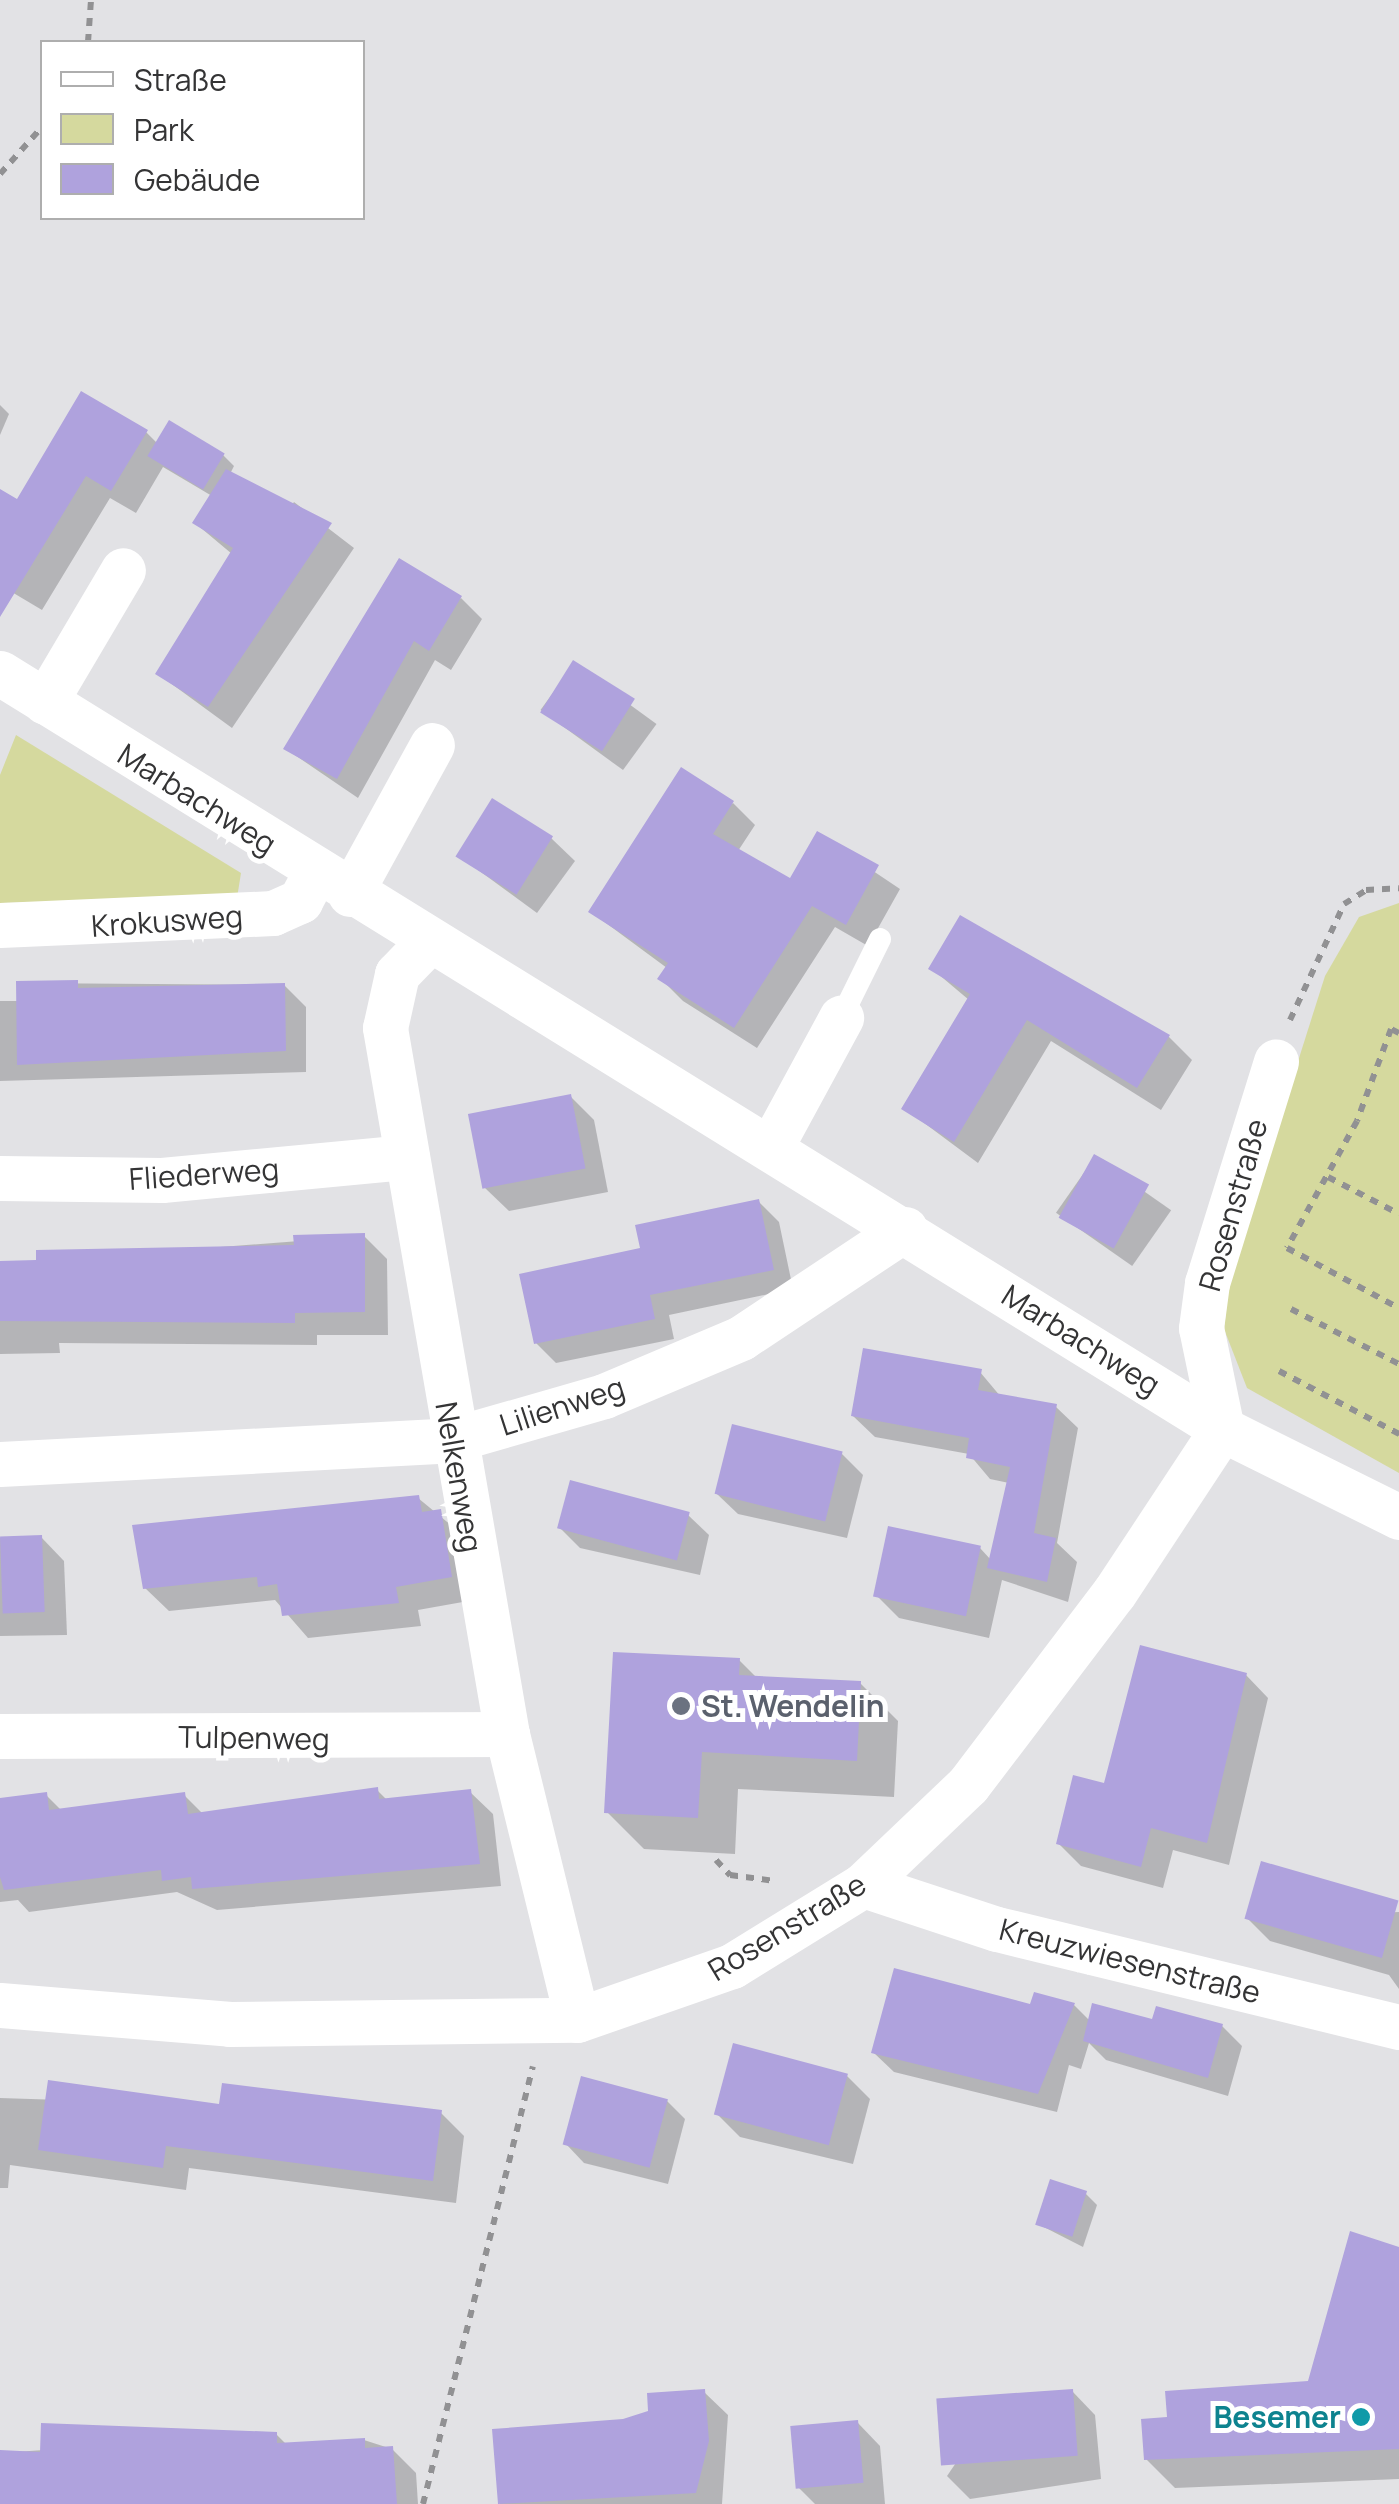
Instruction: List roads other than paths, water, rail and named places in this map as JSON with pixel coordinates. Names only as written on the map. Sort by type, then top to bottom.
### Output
[{"type":"street","points":[[45,702],[123,570]]},
{"type":"street","name":"Marbachweg","points":[[0,674],[332,884],[772,1145],[1222,1429],[1399,1518]]},
{"type":"street","points":[[332,884],[432,745]]},
{"type":"street","name":"Krokusweg","points":[[0,925],[90,928],[273,913],[332,884]]},
{"type":"street","name":"Nelkenweg","points":[[429,941],[396,974],[387,1000],[451,1440],[561,2021]]},
{"type":"street","points":[[772,1145],[841,1018]]},
{"type":"street","name":"Rosenstraße","points":[[0,2006],[230,2024],[561,2021],[732,1966],[864,1884],[968,1785],[1114,1593],[1222,1429],[1200,1328],[1205,1298],[1276,1062]]},
{"type":"street","name":"Fliederweg","points":[[0,1178],[162,1180],[407,1156]]},
{"type":"street","name":"Lilienweg","points":[[0,1464],[451,1440],[604,1396],[741,1338],[905,1229]]},
{"type":"street","name":"Tulpenweg","points":[[0,1736],[507,1734]]},
{"type":"street","name":"Kreuzwiesenstraße","points":[[864,1884],[997,1929],[1399,2027]]},
{"type":"lane","points":[[841,1018],[880,939]]},
{"type":"place","name":"St. Wendelin","points":[[681,1706]]},
{"type":"place","name":"Besemer","points":[[1361,2417]]}]
